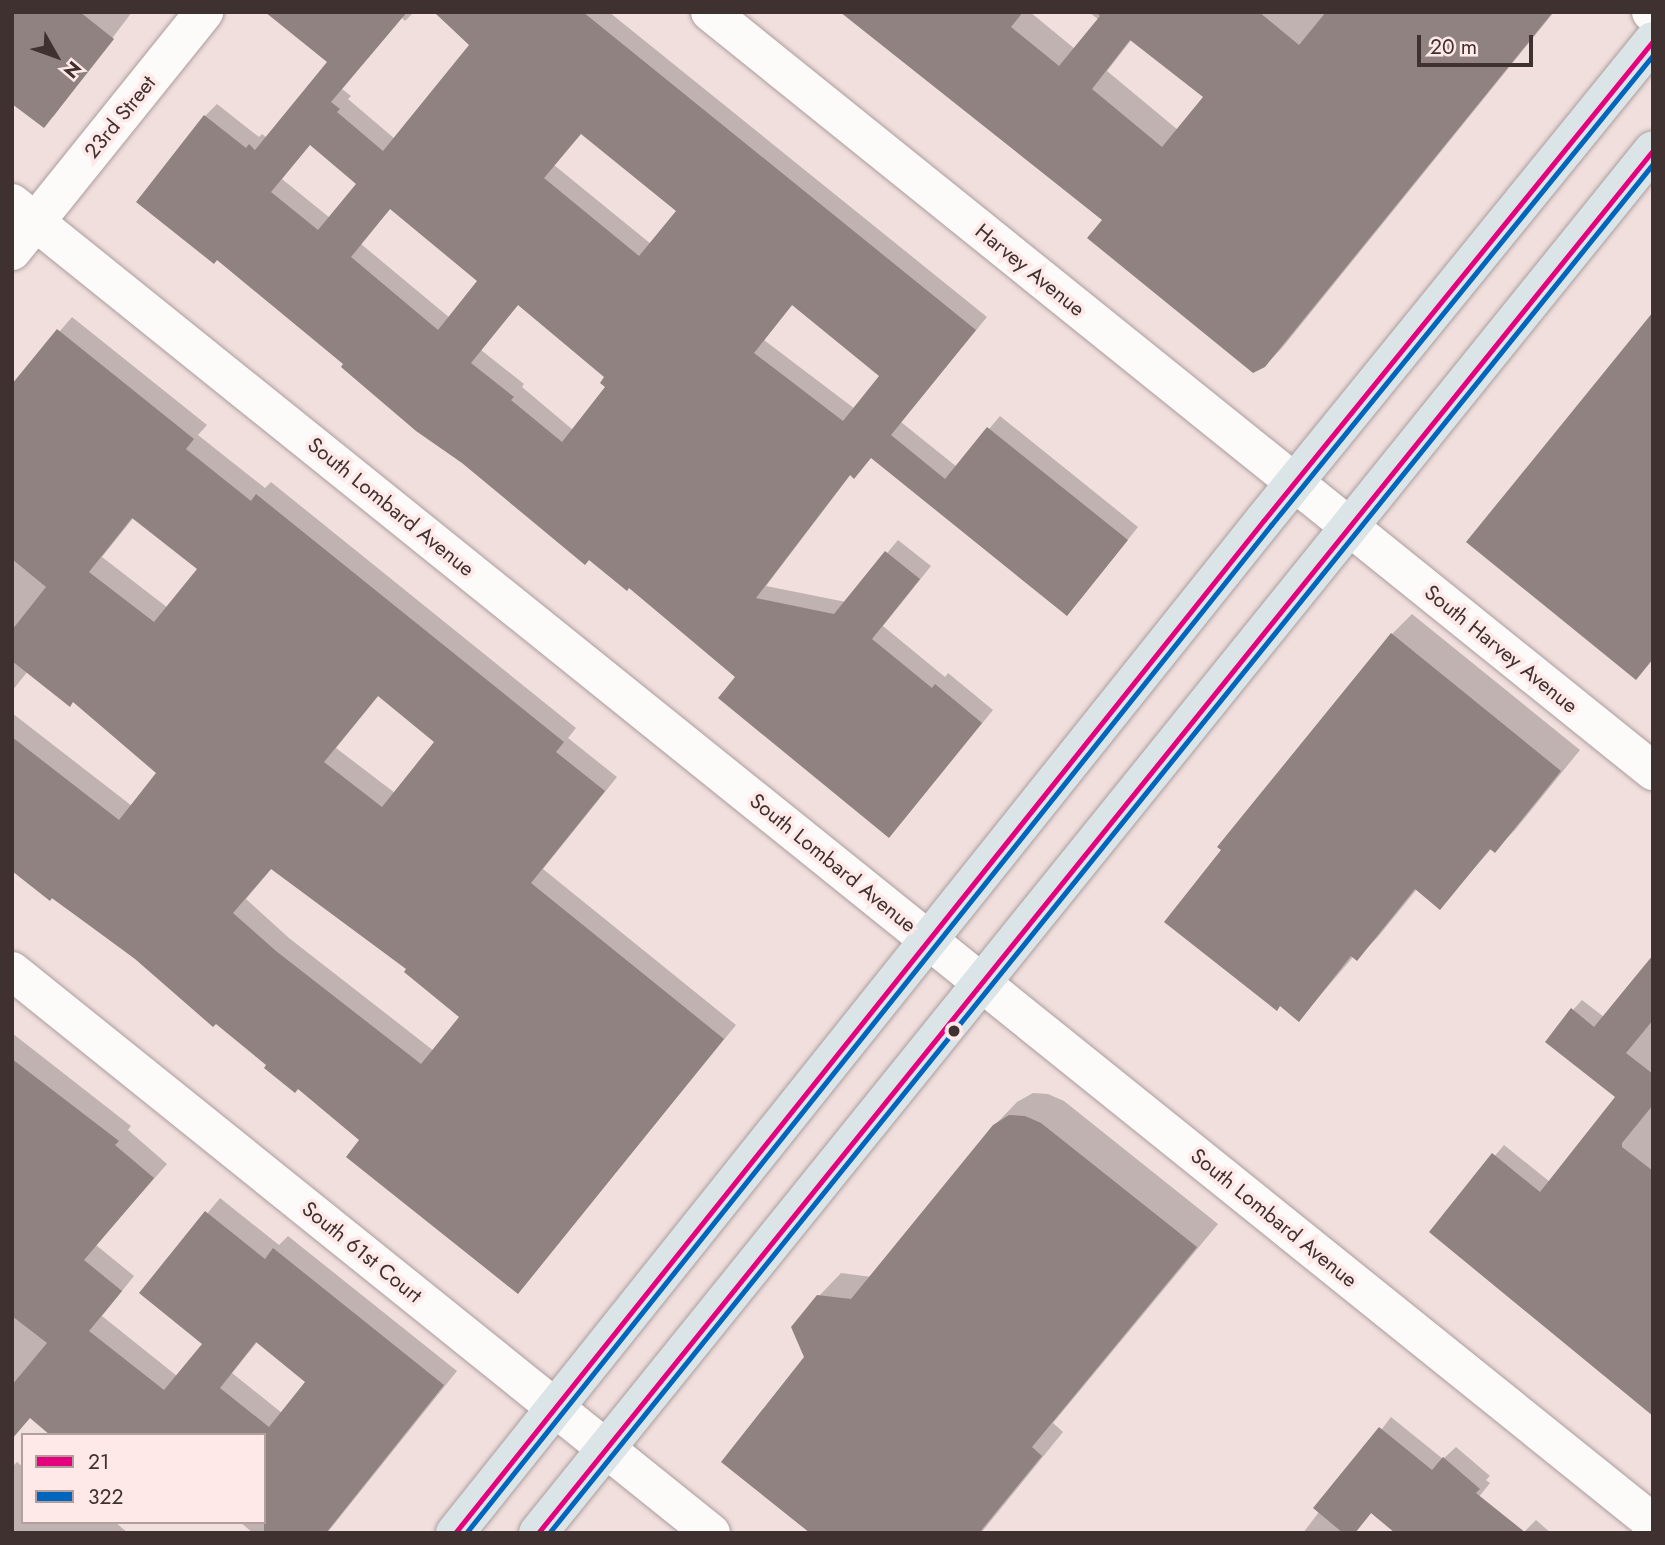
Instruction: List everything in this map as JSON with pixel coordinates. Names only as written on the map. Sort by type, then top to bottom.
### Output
[{"type":"main road","points":[[455,1533],[1295,483],[1653,41]]},
{"type":"main road","points":[[538,1533],[1653,150]]},
{"type":"street","name":"23rd Street","points":[[12,251],[24,212],[204,12]]},
{"type":"street","name":"Harvey Avenue","points":[[710,12],[1350,528]]},
{"type":"street","name":"South Lombard Avenue","points":[[24,212],[1653,1523]]},
{"type":"street","name":"South Harvey Avenue","points":[[1350,528],[1653,771]]},
{"type":"street","name":"South 61st Court","points":[[12,971],[711,1533]]},
{"type":"building","points":[[12,12],[80,12],[114,39],[44,128],[12,104]]},
{"type":"building","points":[[265,12],[407,12],[331,102],[340,109],[337,112],[383,151],[469,45],[434,12],[583,12],[976,330],[891,435],[945,479],[987,427],[1128,540],[1067,616],[871,458],[854,479],[850,475],[756,598],[834,614],[885,551],[920,579],[872,639],[932,688],[935,684],[982,723],[889,838],[718,698],[735,677],[629,588],[627,591],[589,560],[585,565],[462,463],[416,431],[341,367],[343,364],[217,260],[214,264],[136,202],[204,115],[246,148],[249,144],[255,150],[327,62]],"holes":[[[581,134],[676,211],[639,256],[544,178]],[[310,145],[356,184],[318,230],[271,192]],[[390,209],[477,281],[438,330],[351,257]],[[518,305],[604,377],[600,383],[605,387],[562,442],[511,400],[514,397],[471,363]],[[792,305],[879,376],[843,421],[754,353]]]},
{"type":"building","points":[[840,12],[1023,12],[1011,27],[1059,66],[1100,16],[1096,12],[1259,12],[1299,45],[1326,12],[1553,12],[1265,367],[1253,373],[1087,238],[1102,220]],"holes":[[[1130,40],[1203,97],[1162,147],[1092,89]]]},
{"type":"building","points":[[1653,312],[1653,659],[1636,680],[1466,542]]},
{"type":"building","points":[[57,329],[194,439],[186,449],[251,501],[256,494],[564,742],[556,752],[605,791],[531,883],[724,1039],[518,1294],[346,1157],[359,1140],[298,1089],[295,1093],[264,1068],[266,1065],[216,1024],[213,1027],[135,959],[52,898],[50,901],[12,871],[12,737],[119,820],[156,773],[73,702],[70,707],[12,661],[12,630],[46,587],[12,559],[12,384]],"holes":[[[132,518],[197,569],[154,622],[89,572]],[[378,696],[434,742],[382,807],[324,762]],[[271,869],[406,969],[404,972],[459,1017],[421,1064],[276,951],[233,913]]]},
{"type":"building","points":[[1391,633],[1561,771],[1495,853],[1490,849],[1440,910],[1415,889],[1357,961],[1351,956],[1299,1022],[1280,1006],[1277,1011],[1164,922],[1221,850],[1217,847]]},
{"type":"building","points":[[1653,955],[1653,1020],[1626,1053],[1653,1074],[1653,1105],[1622,1143],[1622,1147],[1653,1171],[1653,1416],[1429,1232],[1492,1153],[1540,1192],[1615,1097],[1545,1042],[1571,1008],[1594,1027]]},
{"type":"building","points":[[12,1059],[119,1141],[115,1145],[154,1178],[84,1260],[122,1291],[89,1331],[164,1390],[202,1344],[139,1293],[205,1211],[265,1259],[273,1248],[444,1385],[326,1533],[264,1533],[266,1433],[48,1433],[30,1418],[12,1439],[12,1385],[47,1343],[12,1316]],"holes":[[[256,1342],[305,1382],[269,1427],[220,1388]]]},
{"type":"building","points":[[1009,1115],[1025,1116],[1041,1123],[1197,1247],[1032,1447],[1042,1456],[979,1533],[810,1533],[721,1462],[804,1357],[791,1327],[817,1295],[851,1299],[993,1125]]},
{"type":"building","points":[[1379,1427],[1432,1470],[1443,1457],[1480,1489],[1476,1493],[1526,1533],[1395,1533],[1371,1513],[1355,1533],[1343,1533],[1313,1508]]},
{"type":"transit line","name":"21","points":[[455,1533],[1264,520],[1653,41]]},
{"type":"transit line","name":"322","points":[[466,1533],[1271,525],[1653,55]]},
{"type":"transit line","name":"21","points":[[538,1533],[1653,150]]},
{"type":"transit line","name":"322","points":[[549,1533],[1653,164]]}]
